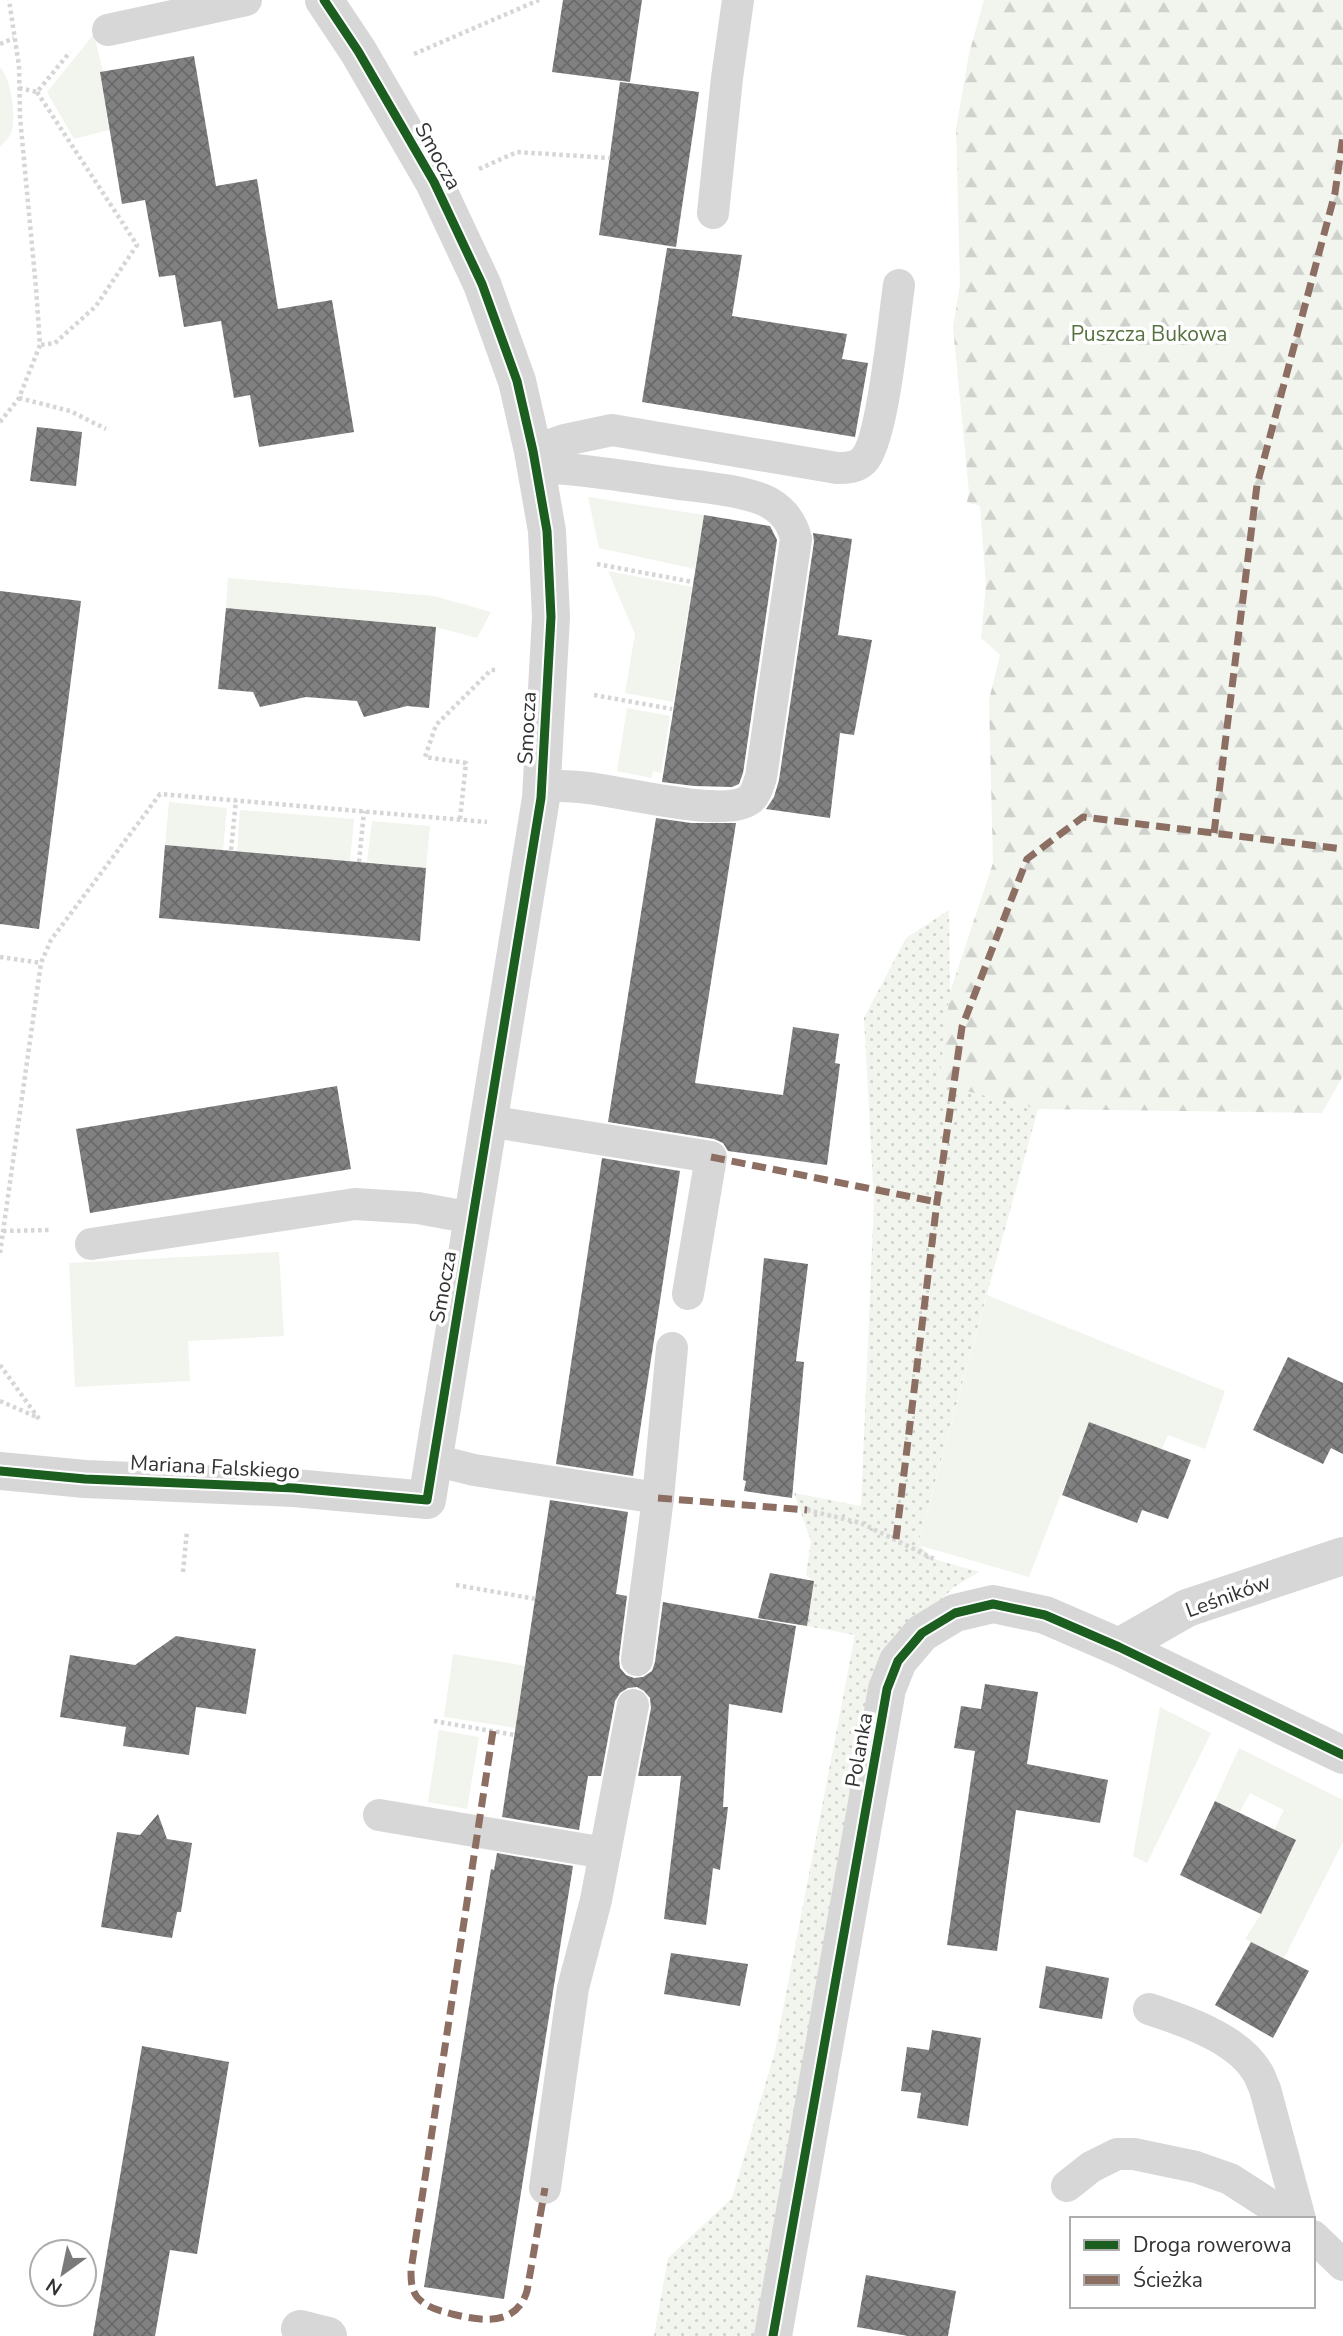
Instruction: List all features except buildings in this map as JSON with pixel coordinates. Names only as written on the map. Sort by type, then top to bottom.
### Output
[{"type":"street","name":"Smocza","points":[[334,4],[434,182],[482,284],[517,381],[547,531],[551,617],[537,826],[427,1500]]},
{"type":"street","name":"Mariana Falskiego","points":[[0,1471],[85,1479],[294,1488],[427,1500]]},
{"type":"street","name":"Leśników","points":[[1119,1647],[1187,1608],[1343,1556]]},
{"type":"street","name":"Polanka","points":[[773,2336],[887,1689],[898,1661],[922,1633],[955,1613],[993,1604],[1045,1615],[1119,1647],[1343,1755]]},
{"type":"lane","points":[[108,30],[246,0]]},
{"type":"lane","points":[[713,213],[738,0]]},
{"type":"lane","points":[[534,459],[565,440],[612,430],[837,468],[853,467],[863,462],[870,451],[878,422],[899,285]]},
{"type":"lane","points":[[534,459],[572,469],[716,489],[766,501],[785,513],[796,539],[761,777],[756,793],[747,802],[729,806],[679,803],[579,787],[541,785]]},
{"type":"lane","points":[[488,1121],[711,1157],[688,1294]]},
{"type":"lane","points":[[91,1244],[355,1204],[418,1208],[472,1218]]},
{"type":"lane","points":[[637,1661],[658,1498],[672,1348]]},
{"type":"lane","points":[[434,1460],[474,1470],[658,1498]]},
{"type":"lane","points":[[545,2188],[573,1988],[605,1853],[633,1705]]},
{"type":"lane","points":[[379,1815],[605,1853]]},
{"type":"lane","points":[[1149,2009],[1199,2026],[1245,2056],[1256,2069],[1265,2089],[1299,2217]]},
{"type":"lane","points":[[1067,2186],[1091,2167],[1117,2154],[1134,2154],[1196,2166],[1230,2179],[1289,2217]]},
{"type":"lane","points":[[1315,2238],[1343,2265]]},
{"type":"path","points":[[0,422],[19,398],[40,345],[9,0]]},
{"type":"path","points":[[405,58],[539,0]]},
{"type":"path","points":[[37,92],[99,17],[108,30]]},
{"type":"path","points":[[0,44],[14,38]]},
{"type":"path","points":[[19,88],[37,92],[137,245],[96,306],[55,343],[40,345]]},
{"type":"path","points":[[477,170],[517,152],[610,158]]},
{"type":"path","points":[[19,398],[70,411],[106,429]]},
{"type":"path","points":[[589,563],[693,582]]},
{"type":"path","points":[[460,819],[466,763],[425,757],[436,725],[491,670],[548,671]]},
{"type":"path","points":[[586,693],[672,709]]},
{"type":"path","points":[[0,1253],[41,963],[51,940],[160,794],[537,826]]},
{"type":"path","points":[[231,850],[236,800]]},
{"type":"path","points":[[359,862],[364,811]]},
{"type":"path","points":[[0,957],[41,963]]},
{"type":"path","points":[[0,1365],[39,1419],[0,1401]]},
{"type":"path","points":[[807,1510],[861,1523],[934,1559]]},
{"type":"path","points":[[183,1572],[187,1529]]},
{"type":"path","points":[[456,1585],[536,1599]]},
{"type":"path","points":[[434,1721],[515,1735]]},
{"type":"green space","name":"Puszcza Bukowa","points":[[984,0],[1343,0],[1343,1076],[1322,1113],[1038,1109],[939,1084],[950,992],[993,863],[989,700],[1000,655],[981,638],[986,585],[980,506],[967,502],[969,492],[953,327],[960,284],[956,129],[969,54]]},
{"type":"green space","points":[[94,34],[103,72],[100,72],[109,130],[74,139],[47,92]]},
{"type":"green space","points":[[0,67],[10,89],[13,127],[0,147]]},
{"type":"green space","points":[[588,497],[704,515],[695,569],[599,548]]},
{"type":"green space","points":[[608,571],[692,587],[673,702],[625,693],[635,634]]},
{"type":"green space","points":[[228,578],[434,596],[491,612],[477,638],[436,627],[226,608]]},
{"type":"green space","points":[[627,708],[670,716],[661,773],[653,771],[652,778],[617,771]]},
{"type":"green space","points":[[169,802],[227,808],[223,850],[165,845]]},
{"type":"green space","points":[[240,810],[354,819],[350,861],[237,851]]},
{"type":"green space","points":[[372,821],[430,826],[426,868],[367,862]]},
{"type":"green space","points":[[949,910],[950,992],[939,1084],[1038,1109],[918,1544],[934,1559],[979,1572],[954,1587],[939,1602],[898,1661],[773,2336],[654,2336],[668,2258],[732,2198],[775,2051],[855,1635],[807,1626],[814,1581],[806,1575],[811,1541],[794,1493],[861,1506],[874,1202],[864,1018],[906,938]]},
{"type":"green space","points":[[279,1252],[284,1336],[188,1341],[190,1381],[75,1387],[69,1263]]},
{"type":"green space","points":[[987,1295],[1225,1391],[1205,1449],[1168,1435],[1162,1449],[1089,1422],[1029,1577],[918,1545]]},
{"type":"green space","points":[[453,1654],[526,1666],[516,1728],[444,1717]]},
{"type":"green space","points":[[1160,1707],[1211,1733],[1147,1863],[1133,1856]]},
{"type":"green space","points":[[439,1730],[479,1737],[467,1809],[428,1802]]},
{"type":"green space","points":[[1239,1748],[1343,1800],[1343,1842],[1284,1958],[1245,1939],[1261,1914],[1296,1840],[1274,1830],[1284,1810],[1250,1793],[1240,1812],[1215,1801]]},
{"type":"marked path","points":[[1214,833],[1257,485],[1335,193],[1343,136]]},
{"type":"marked path","points":[[896,1539],[937,1202],[962,1027],[1027,859],[1083,817],[1343,849]]},
{"type":"marked path","points":[[711,1157],[937,1202]]},
{"type":"marked path","points":[[658,1498],[807,1510]]},
{"type":"marked path","points":[[493,1731],[411,2270],[412,2288],[417,2297],[433,2308],[474,2318],[496,2319],[515,2311],[527,2291],[545,2188]]},
{"type":"cycle path","points":[[0,1471],[85,1479],[294,1488],[427,1500],[541,798],[551,617],[547,531],[517,381],[482,284],[434,182],[358,51],[324,0]]},
{"type":"cycle path","points":[[773,2336],[887,1689],[898,1661],[922,1633],[955,1613],[993,1604],[1045,1615],[1119,1647],[1343,1755]]}]
